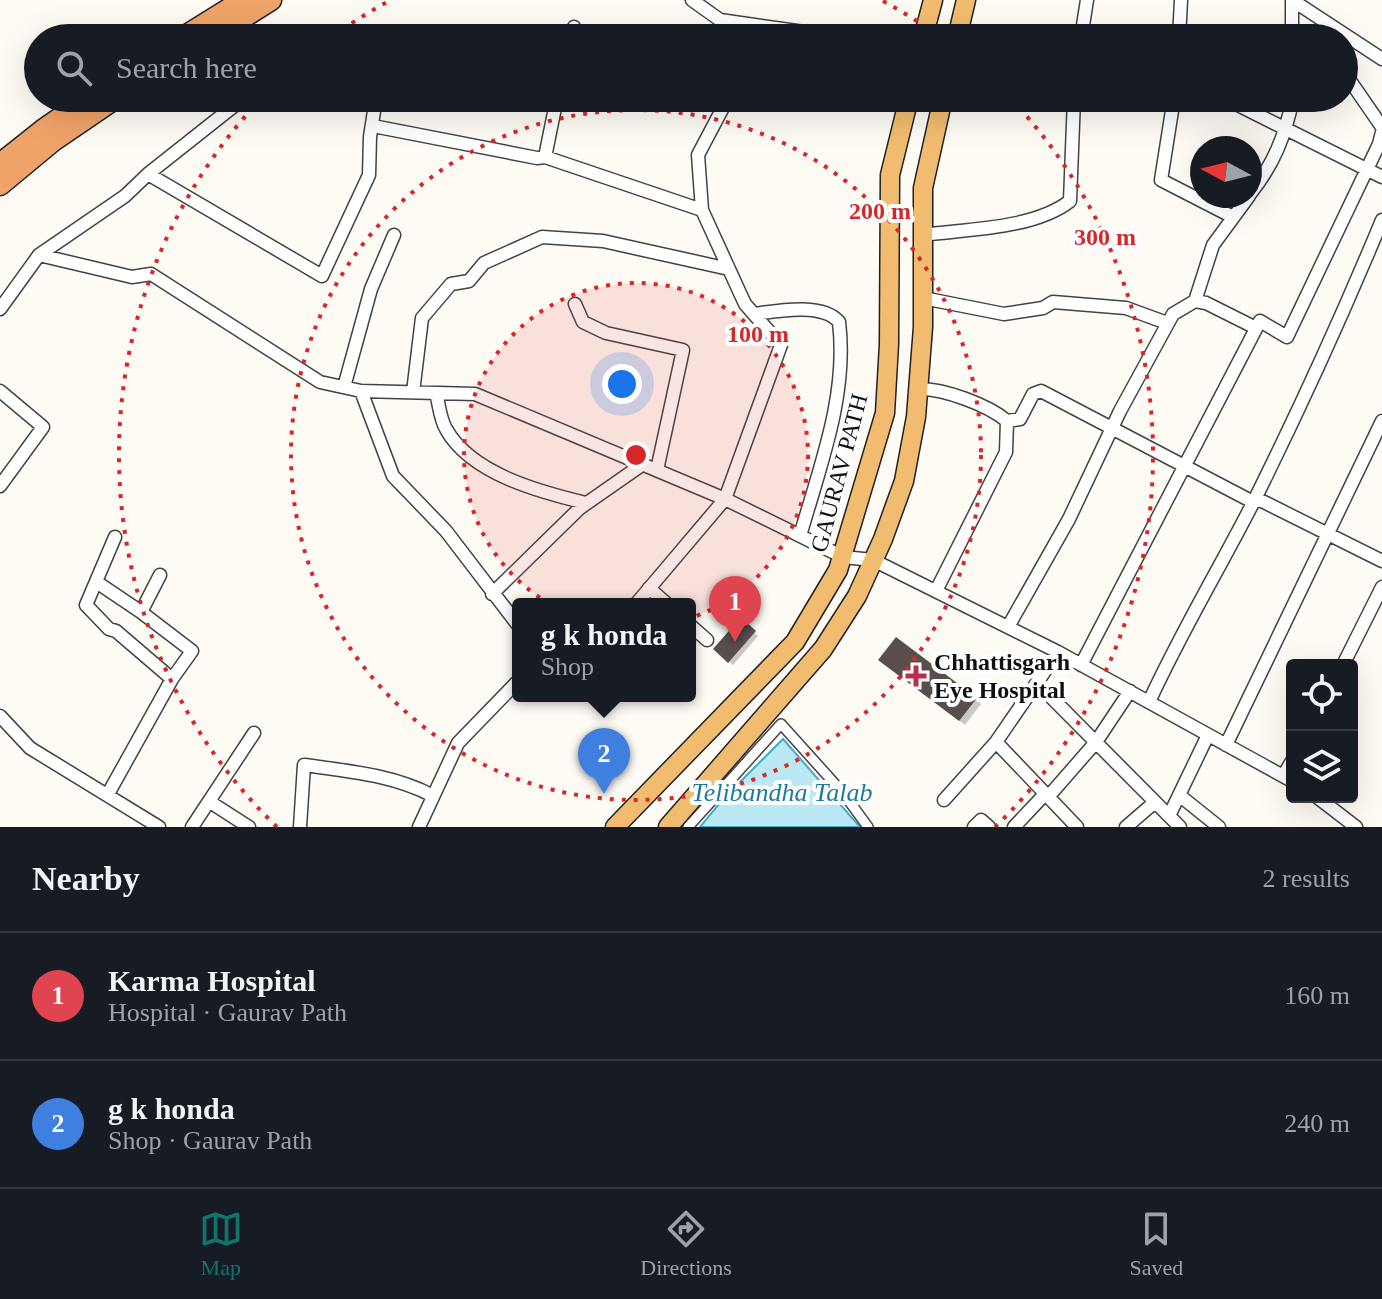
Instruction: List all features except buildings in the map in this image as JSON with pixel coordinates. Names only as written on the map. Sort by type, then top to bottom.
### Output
[{"type":"highway","points":[[204,24],[243,0]]},
{"type":"highway","points":[[233,24],[271,0]]},
{"type":"highway","points":[[0,164],[69,112]]},
{"type":"highway","points":[[0,185],[53,141],[95,112]]},
{"type":"main road","points":[[927,24],[933,0]]},
{"type":"main road","points":[[960,24],[966,0]]},
{"type":"main road","name":"GAURAV PATH","points":[[615,827],[795,642],[838,570],[885,413],[889,344],[890,175],[906,112]]},
{"type":"main road","points":[[668,827],[823,649],[857,596],[904,481],[918,389],[923,298],[923,188],[940,112]]},
{"type":"street","points":[[692,0],[723,24]]},
{"type":"street","points":[[1083,24],[1087,0]]},
{"type":"street","points":[[1180,24],[1181,0]]},
{"type":"street","points":[[1292,0],[1326,24]]},
{"type":"street","points":[[1292,0],[1292,24]]},
{"type":"street","points":[[720,20],[748,24]]},
{"type":"street","points":[[1320,20],[1322,24]]},
{"type":"street","points":[[1358,44],[1382,59]]},
{"type":"street","points":[[1081,665],[1260,321],[1287,337],[1367,169],[1382,130],[1358,93]]},
{"type":"street","points":[[0,309],[39,255],[125,196],[226,112]]},
{"type":"street","points":[[148,174],[322,276],[355,204],[362,196],[369,175],[374,112]]},
{"type":"street","points":[[545,157],[554,112]]},
{"type":"street","points":[[641,598],[725,499],[781,345],[745,304],[702,210],[698,155],[721,112]]},
{"type":"street","points":[[923,235],[1028,221],[1058,211],[1070,201],[1073,112]]},
{"type":"street","points":[[1172,112],[1161,180],[1233,217]]},
{"type":"street","points":[[1253,112],[1382,177]]},
{"type":"street","points":[[1262,178],[1284,139],[1290,112]]},
{"type":"street","points":[[373,126],[537,158],[545,157],[702,210]]},
{"type":"street","points":[[1195,301],[1213,245],[1240,208]]},
{"type":"street","points":[[1149,702],[1171,654],[1253,502],[1339,323],[1382,220]]},
{"type":"street","points":[[344,387],[371,289],[394,235]]},
{"type":"street","points":[[413,392],[422,318],[451,284],[469,281],[484,263],[542,237],[603,241],[729,269]]},
{"type":"street","points":[[39,255],[132,277],[151,274],[320,382],[361,391],[475,394],[725,499],[843,557],[873,560],[1058,652],[1286,778]]},
{"type":"street","points":[[923,298],[1004,314],[1043,308],[1053,302],[1126,308],[1167,323]]},
{"type":"street","points":[[1008,627],[1069,519],[1113,426],[1173,314],[1195,301],[1206,303],[1256,328]]},
{"type":"street","points":[[575,304],[583,322],[606,333],[683,350],[657,470]]},
{"type":"street","points":[[754,314],[792,309],[820,312],[835,317],[839,322],[841,369],[837,406],[800,536]]},
{"type":"street","points":[[918,389],[931,388],[994,410],[1007,421],[1020,419],[1033,394],[1041,391],[1253,502],[1260,500],[1382,561]]},
{"type":"street","points":[[0,391],[43,427],[0,486]]},
{"type":"street","points":[[361,391],[393,476],[446,531],[512,618]]},
{"type":"street","points":[[436,393],[445,428],[464,451],[503,477],[547,494],[586,503]]},
{"type":"street","points":[[936,591],[1006,452],[1007,421]]},
{"type":"street","points":[[1226,745],[1382,421]]},
{"type":"street","points":[[492,594],[586,503],[643,464]]},
{"type":"street","points":[[115,537],[98,583],[86,605],[109,629],[116,631],[172,679]]},
{"type":"street","points":[[141,612],[160,575]]},
{"type":"street","points":[[98,583],[192,651],[172,679],[108,794]]},
{"type":"street","points":[[1346,659],[1382,587]]},
{"type":"street","points":[[649,588],[660,598]]},
{"type":"street","points":[[696,630],[707,640]]},
{"type":"street","points":[[944,800],[996,742],[1058,652]]},
{"type":"street","points":[[1037,683],[1180,827]]},
{"type":"street","points":[[419,827],[458,743],[512,687]]},
{"type":"street","points":[[1014,827],[1096,742],[1130,691]]},
{"type":"street","points":[[0,716],[30,748],[159,827]]},
{"type":"street","points":[[688,827],[781,724],[844,794],[868,827]]},
{"type":"street","points":[[192,827],[254,733]]},
{"type":"street","points":[[1169,816],[1208,735]]},
{"type":"street","points":[[996,742],[1077,827]]},
{"type":"street","points":[[300,827],[304,765],[354,771],[414,786],[433,796]]},
{"type":"street","points":[[1179,795],[1219,827]]},
{"type":"street","points":[[210,802],[249,827]]},
{"type":"street","points":[[1126,827],[1155,802]]},
{"type":"street","points":[[1325,803],[1356,827]]},
{"type":"street","points":[[974,827],[981,820],[989,827]]},
{"type":"water","name":"Telibandha Talab","points":[[783,739],[860,827],[700,827],[724,798]]},
{"type":"place","name":"Karma Hospital","points":[[735,642]]},
{"type":"place","name":"Chhattisgarh Eye Hospital","points":[[916,676]]},
{"type":"place","name":"g k honda","points":[[604,794]]}]
